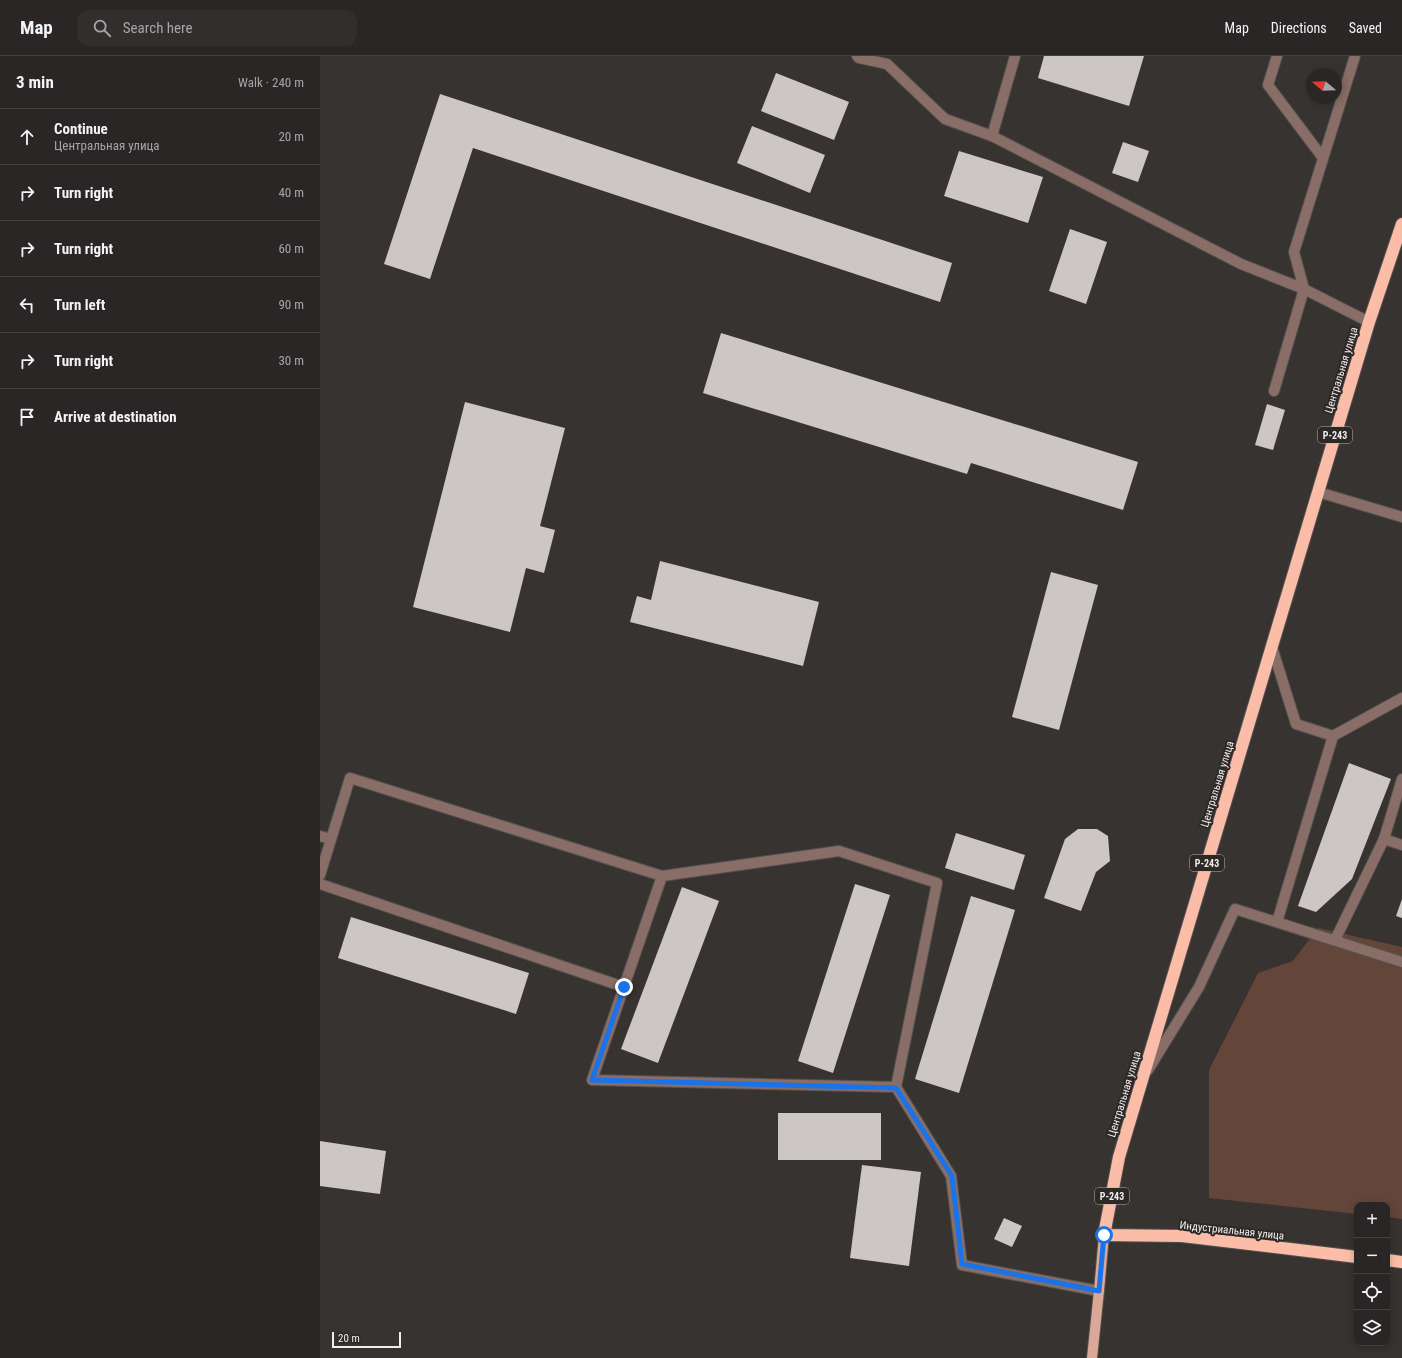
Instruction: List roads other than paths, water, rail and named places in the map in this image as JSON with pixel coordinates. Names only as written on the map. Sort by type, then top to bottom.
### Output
[{"type":"highway","name":"Центральная улица","points":[[1104,1235],[1119,1157],[1369,322],[1402,224]]},
{"type":"highway","name":"Индустриальная улица","points":[[1104,1235],[1182,1236],[1354,1257]]},
{"type":"highway","points":[[1390,1260],[1402,1262]]},
{"type":"main road","name":"Центральная улица","points":[[1092,1358],[1104,1235]]},
{"type":"lane","points":[[856,56],[887,64],[945,119],[992,136],[1241,264],[1304,289],[1369,322]]},
{"type":"lane","points":[[992,136],[1015,56]]},
{"type":"lane","points":[[1277,56],[1268,85],[1323,158]]},
{"type":"lane","points":[[1274,391],[1304,289],[1294,252],[1355,56]]},
{"type":"lane","points":[[1318,492],[1402,517]]},
{"type":"lane","points":[[1272,647],[1296,724],[1333,736]]},
{"type":"lane","points":[[1277,922],[1333,736],[1402,698]]},
{"type":"lane","points":[[320,875],[350,778],[662,876],[839,851],[937,883],[896,1088],[952,1176],[962,1264],[1099,1291]]},
{"type":"lane","points":[[1335,940],[1384,839],[1402,780]]},
{"type":"lane","points":[[320,836],[331,839]]},
{"type":"lane","points":[[1384,839],[1402,845]]},
{"type":"lane","points":[[662,876],[592,1080],[896,1088]]},
{"type":"lane","points":[[320,884],[624,987]]},
{"type":"lane","points":[[1142,1079],[1199,987],[1235,909],[1402,962]]}]
